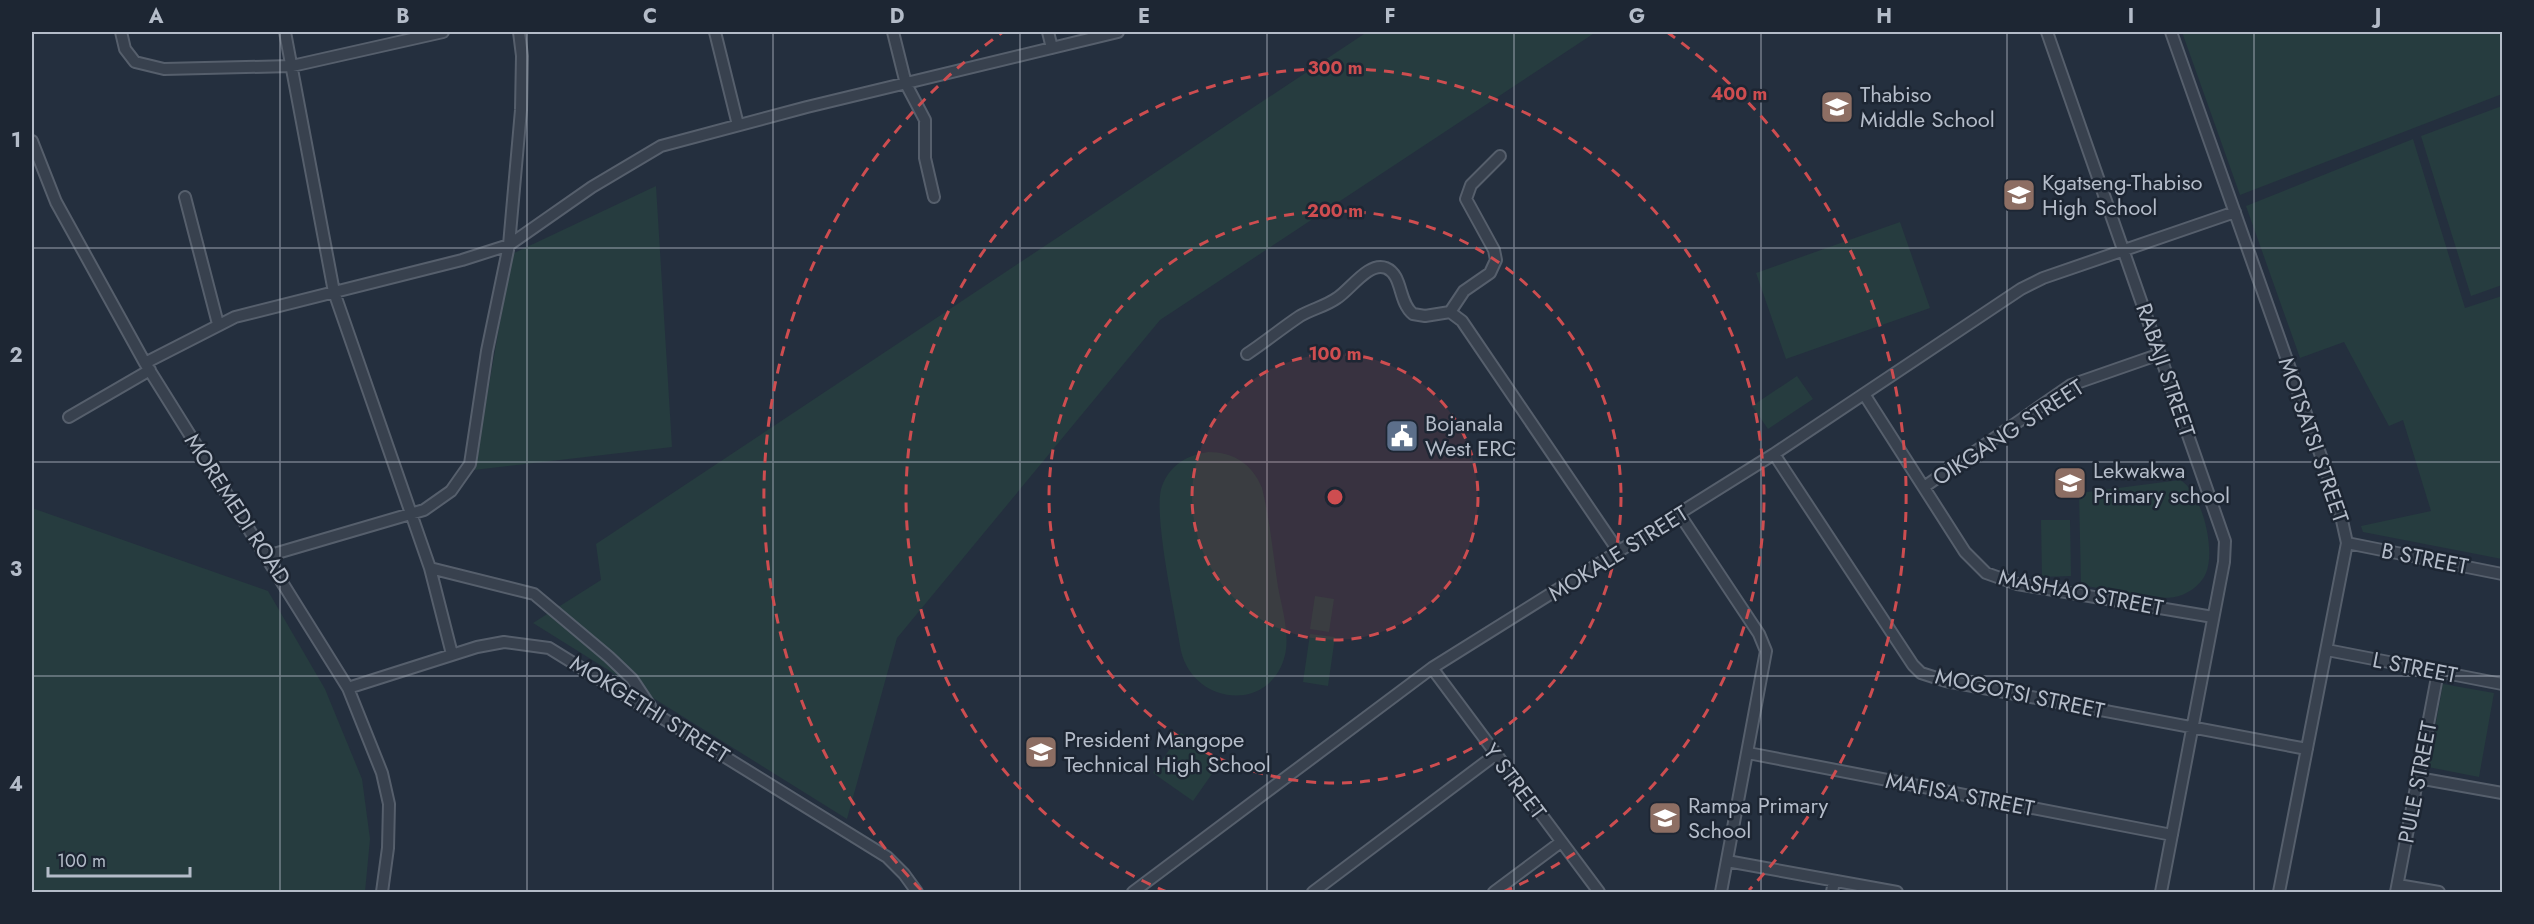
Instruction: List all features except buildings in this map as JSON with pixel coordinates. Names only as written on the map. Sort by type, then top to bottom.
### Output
[{"type":"street","points":[[121,32],[129,57],[150,68],[292,66],[425,33],[443,32]]},
{"type":"street","points":[[285,32],[334,292],[429,568],[452,654]]},
{"type":"street","points":[[267,556],[424,510],[451,491],[470,464],[487,351],[509,245],[521,110],[522,56],[519,32]]},
{"type":"street","points":[[715,32],[738,125]]},
{"type":"street","points":[[894,32],[906,84],[925,120],[925,159],[934,197]]},
{"type":"street","points":[[1048,32],[1052,48]]},
{"type":"street","points":[[69,417],[218,324],[462,260],[509,245],[651,150],[738,125],[1118,32]]},
{"type":"street","name":"RABAJI STREET","points":[[2047,32],[2225,541],[2224,562],[2161,892]]},
{"type":"street","name":"MOTSATSI STREET","points":[[2171,32],[2338,507],[2347,543],[2279,892]]},
{"type":"street","name":"MOREMEDI ROAD","points":[[32,141],[56,202],[147,367],[348,688],[382,773],[389,804],[388,848],[382,892]]},
{"type":"street","points":[[1450,312],[1464,291],[1490,273],[1495,264],[1494,250],[1466,199],[1471,186],[1500,156]]},
{"type":"street","points":[[185,197],[218,324]]},
{"type":"street","points":[[2125,250],[2235,212]]},
{"type":"street","name":"MOKALE STREET","points":[[1133,892],[1432,668],[1774,454],[2021,289],[2043,278],[2125,250]]},
{"type":"street","points":[[1247,354],[1300,316],[1336,299],[1376,267],[1385,267],[1394,273],[1402,300],[1413,314],[1425,316],[1450,312],[1462,321],[1619,552]]},
{"type":"street","name":"OIKGANG STREET","points":[[1924,487],[2072,385],[2160,354]]},
{"type":"street","name":"MASHAO STREET","points":[[1864,394],[1965,552],[1986,573],[1999,579],[2213,617]]},
{"type":"street","name":"MOGOTSI STREET","points":[[1774,454],[1913,665],[1921,673],[1946,681],[2307,749]]},
{"type":"street","points":[[1680,514],[1756,629],[1766,651],[1721,892]]},
{"type":"street","name":"B STREET","points":[[2347,543],[2502,574]]},
{"type":"street","points":[[429,568],[534,594],[617,664],[632,679],[653,710]]},
{"type":"street","name":"MOKGETHI STREET","points":[[348,688],[452,654],[504,642],[549,648],[653,710],[887,857],[904,874],[917,892]]},
{"type":"street","name":"L STREET","points":[[2326,650],[2502,684]]},
{"type":"street","name":"Y STREET","points":[[1432,668],[1599,892]]},
{"type":"street","name":"PULE STREET","points":[[2397,889],[2438,672]]},
{"type":"street","name":"MAFISA STREET","points":[[1748,753],[2172,835]]},
{"type":"street","points":[[1313,892],[1495,755]]},
{"type":"street","points":[[2418,778],[2502,794]]},
{"type":"street","points":[[1494,892],[1561,842]]},
{"type":"street","points":[[1727,861],[1897,892]]},
{"type":"street","points":[[1832,892],[1834,881]]},
{"type":"street","points":[[2397,889],[2439,892]]},
{"type":"green space","points":[[1367,32],[1596,32],[1160,320],[897,638],[847,819],[533,623],[601,580],[596,544]]},
{"type":"green space","points":[[2182,32],[2502,32],[2502,94],[2240,195]]},
{"type":"green space","points":[[2502,106],[2502,285],[2471,296],[2421,136]]},
{"type":"green space","points":[[2413,139],[2465,308],[2502,296],[2502,559],[2363,532],[2361,526],[2431,511],[2403,420],[2389,426],[2344,342],[2300,358],[2246,206]]},
{"type":"green space","points":[[656,186],[672,447],[474,470],[512,254]]},
{"type":"green space","points":[[1900,222],[1930,308],[1786,359],[1756,273]]},
{"type":"green space","points":[[1797,376],[1813,399],[1768,429],[1752,406]]},
{"type":"green space","points":[[1208,452],[1234,457],[1253,472],[1262,488],[1267,512],[1287,638],[1285,655],[1277,674],[1265,687],[1249,694],[1233,695],[1216,692],[1201,683],[1189,669],[1181,651],[1170,591],[1160,518],[1162,486],[1170,472],[1180,462]]},
{"type":"green space","points":[[2180,480],[2195,496],[2208,537],[2209,563],[2199,583],[2182,595],[2161,598],[2081,585],[2079,493]]},
{"type":"green space","points":[[32,508],[268,591],[325,689],[362,779],[370,839],[365,892],[32,892]]},
{"type":"green space","points":[[2041,520],[2070,520],[2071,576],[2042,577]]},
{"type":"green space","points":[[1315,596],[1334,599],[1329,632],[1310,629]]},
{"type":"green space","points":[[1310,634],[1335,637],[1328,686],[1303,682]]},
{"type":"green space","points":[[2443,684],[2494,693],[2479,777],[2428,767]]},
{"type":"green space","points":[[1181,733],[1221,761],[1193,801],[1153,773]]},
{"type":"place","name":"Thabiso Middle School","points":[[1837,107]]},
{"type":"place","name":"Kgatseng-Thabiso High School","points":[[2019,195]]},
{"type":"place","name":"Bojanala West ERC","points":[[1402,436]]},
{"type":"place","name":"Lekwakwa Primary school","points":[[2070,483]]},
{"type":"place","name":"President Mangope Technical High School","points":[[1041,752]]},
{"type":"place","name":"Rampa Primary School","points":[[1665,818]]}]
